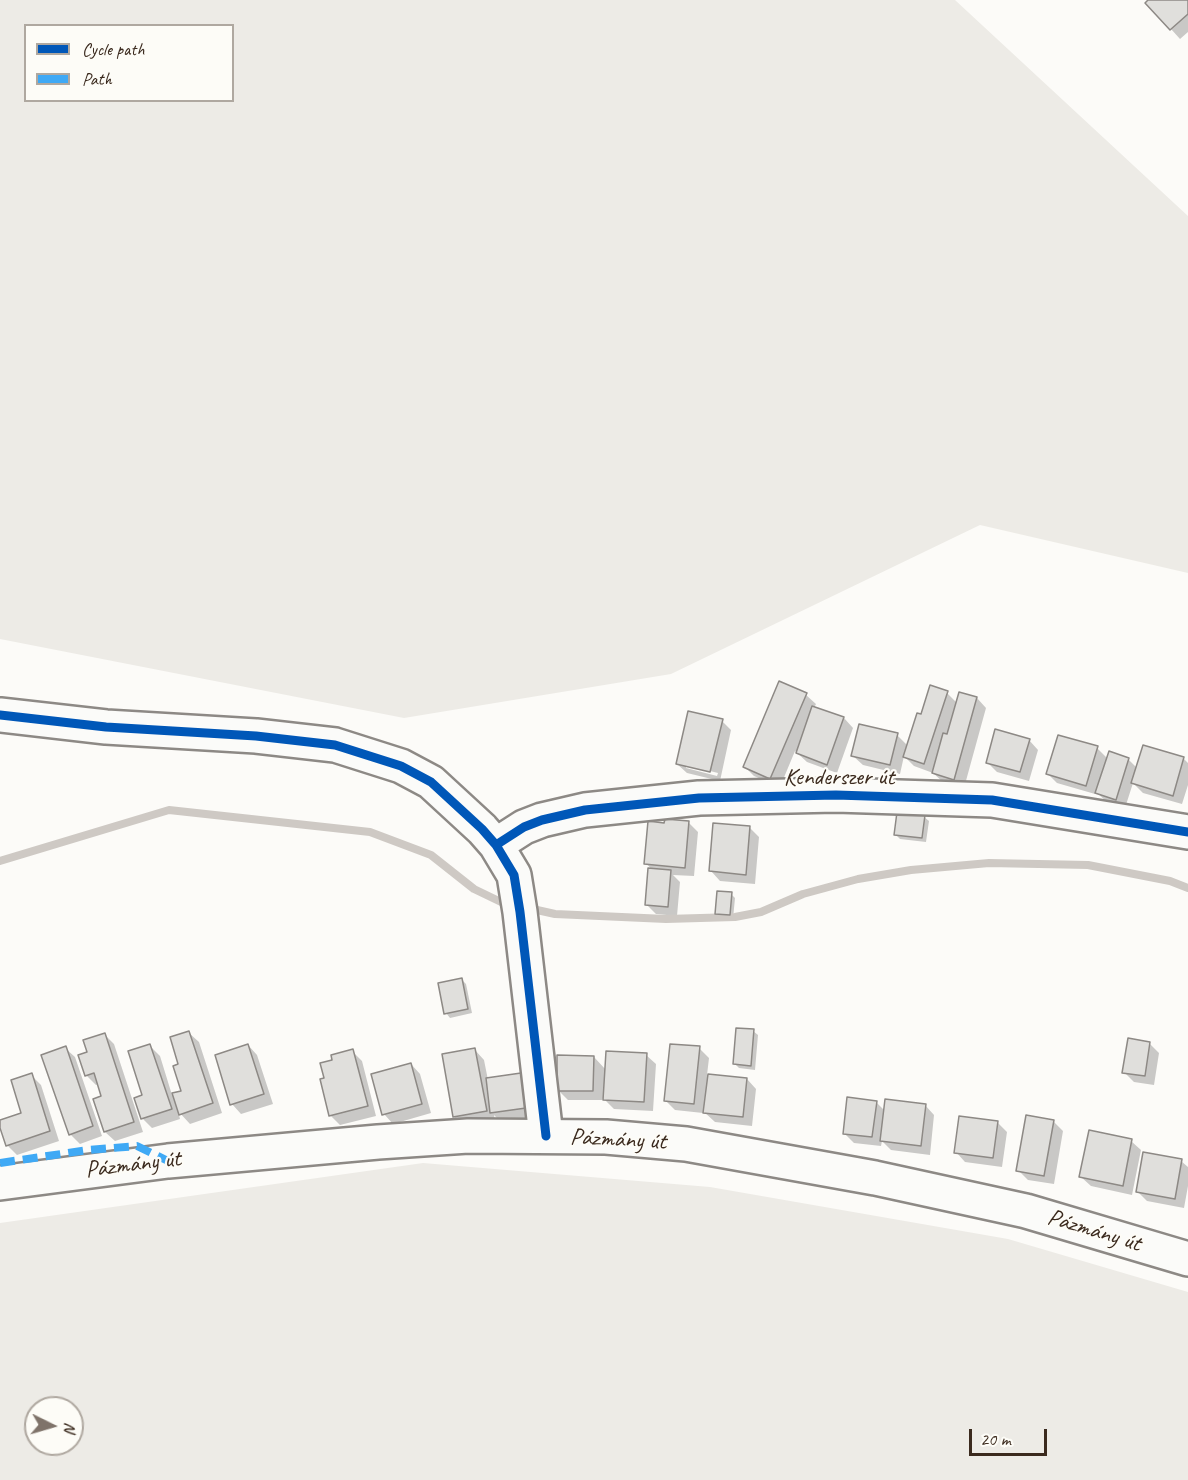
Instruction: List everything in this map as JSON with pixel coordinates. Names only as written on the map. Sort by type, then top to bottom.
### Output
[{"type":"street","points":[[0,715],[106,727],[256,736],[335,745],[400,765],[431,782],[482,829],[496,845],[514,875],[546,1136]]},
{"type":"street","name":"Kenderszer út","points":[[496,845],[524,827],[542,820],[585,810],[699,798],[825,796],[992,800],[1188,832]]},
{"type":"street","name":"Pázmány út","points":[[0,1183],[168,1161],[468,1136],[606,1137],[686,1144],[875,1178],[1026,1211],[1188,1259]]},
{"type":"shaded area","points":[[0,0],[955,0],[1188,216],[1188,573],[980,525],[671,674],[404,718],[0,639]]},
{"type":"shaded area","points":[[423,1163],[710,1187],[1008,1239],[1188,1292],[1188,1480],[0,1480],[0,1223]]},
{"type":"building","points":[[1148,0],[1188,0],[1188,14],[1170,30],[1145,3]]},
{"type":"building","points":[[779,681],[807,693],[770,779],[743,767]]},
{"type":"building","points":[[930,685],[948,691],[924,764],[903,757],[917,713],[921,714]]},
{"type":"building","points":[[959,692],[977,697],[954,780],[932,773],[943,733],[947,734]]},
{"type":"building","points":[[812,706],[844,717],[827,765],[796,753]]},
{"type":"building","points":[[688,711],[723,719],[710,772],[676,764]]},
{"type":"building","points":[[859,724],[898,733],[890,765],[851,756]]},
{"type":"building","points":[[995,729],[1030,739],[1020,772],[986,763]]},
{"type":"building","points":[[1058,735],[1098,746],[1086,786],[1046,774]]},
{"type":"building","points":[[1143,745],[1184,757],[1173,796],[1131,783]]},
{"type":"building","points":[[1109,751],[1129,758],[1116,800],[1095,793]]},
{"type":"building","points":[[897,812],[925,815],[922,838],[894,835]]},
{"type":"building","points":[[665,819],[689,821],[685,868],[644,864],[648,821],[664,823]]},
{"type":"building","points":[[713,823],[750,826],[746,875],[709,871]]},
{"type":"building","points":[[648,868],[671,870],[668,907],[645,905]]},
{"type":"building","points":[[717,891],[732,892],[730,915],[715,914]]},
{"type":"building","points":[[462,978],[468,1009],[444,1014],[438,983]]},
{"type":"building","points":[[736,1028],[754,1029],[751,1066],[733,1064]]},
{"type":"building","points":[[189,1031],[213,1103],[179,1115],[172,1093],[181,1091],[173,1066],[178,1064],[170,1037]]},
{"type":"building","points":[[105,1033],[134,1122],[104,1132],[93,1099],[101,1096],[94,1073],[85,1076],[78,1055],[87,1052],[83,1040]]},
{"type":"building","points":[[1128,1038],[1150,1042],[1145,1076],[1122,1073]]},
{"type":"building","points":[[150,1044],[172,1109],[141,1119],[134,1098],[142,1095],[128,1051]]},
{"type":"building","points":[[248,1044],[264,1094],[230,1105],[215,1055]]},
{"type":"building","points":[[670,1044],[700,1046],[694,1104],[664,1101]]},
{"type":"building","points":[[66,1046],[93,1126],[69,1135],[41,1055]]},
{"type":"building","points":[[475,1048],[487,1111],[453,1117],[442,1054]]},
{"type":"building","points":[[353,1049],[368,1106],[329,1116],[320,1079],[324,1078],[320,1063],[332,1060],[331,1055]]},
{"type":"building","points":[[606,1051],[647,1053],[644,1102],[603,1100]]},
{"type":"building","points":[[557,1055],[594,1056],[593,1091],[557,1091]]},
{"type":"building","points":[[411,1063],[422,1104],[382,1115],[371,1074]]},
{"type":"building","points":[[32,1073],[50,1131],[6,1146],[0,1120],[21,1113],[11,1080]]},
{"type":"building","points":[[521,1073],[526,1108],[490,1113],[486,1078]]},
{"type":"building","points":[[708,1074],[747,1078],[743,1117],[703,1113]]},
{"type":"building","points":[[847,1097],[877,1101],[872,1137],[843,1134]]},
{"type":"building","points":[[885,1099],[926,1104],[921,1146],[880,1141]]},
{"type":"building","points":[[1026,1115],[1054,1120],[1044,1176],[1016,1171]]},
{"type":"building","points":[[959,1116],[998,1121],[993,1158],[954,1153]]},
{"type":"building","points":[[1089,1130],[1132,1139],[1123,1186],[1079,1177]]},
{"type":"building","points":[[1143,1152],[1182,1159],[1175,1199],[1136,1192]]},
{"type":"waterway","points":[[0,861],[169,810],[370,832],[431,855],[474,889],[510,904]]},
{"type":"waterway","points":[[528,908],[555,914],[666,919],[735,917],[761,912],[803,894],[858,879],[911,870],[989,863],[1088,865],[1170,881],[1188,888]]},
{"type":"marked path","points":[[0,1163],[88,1150],[137,1146],[168,1161]]},
{"type":"cycle path","points":[[0,715],[106,727],[256,736],[335,745],[401,766],[431,782],[482,829],[496,845],[514,875],[546,1136]]},
{"type":"cycle path","points":[[496,845],[524,827],[542,820],[585,810],[699,798],[836,795],[992,800],[1188,832]]}]
